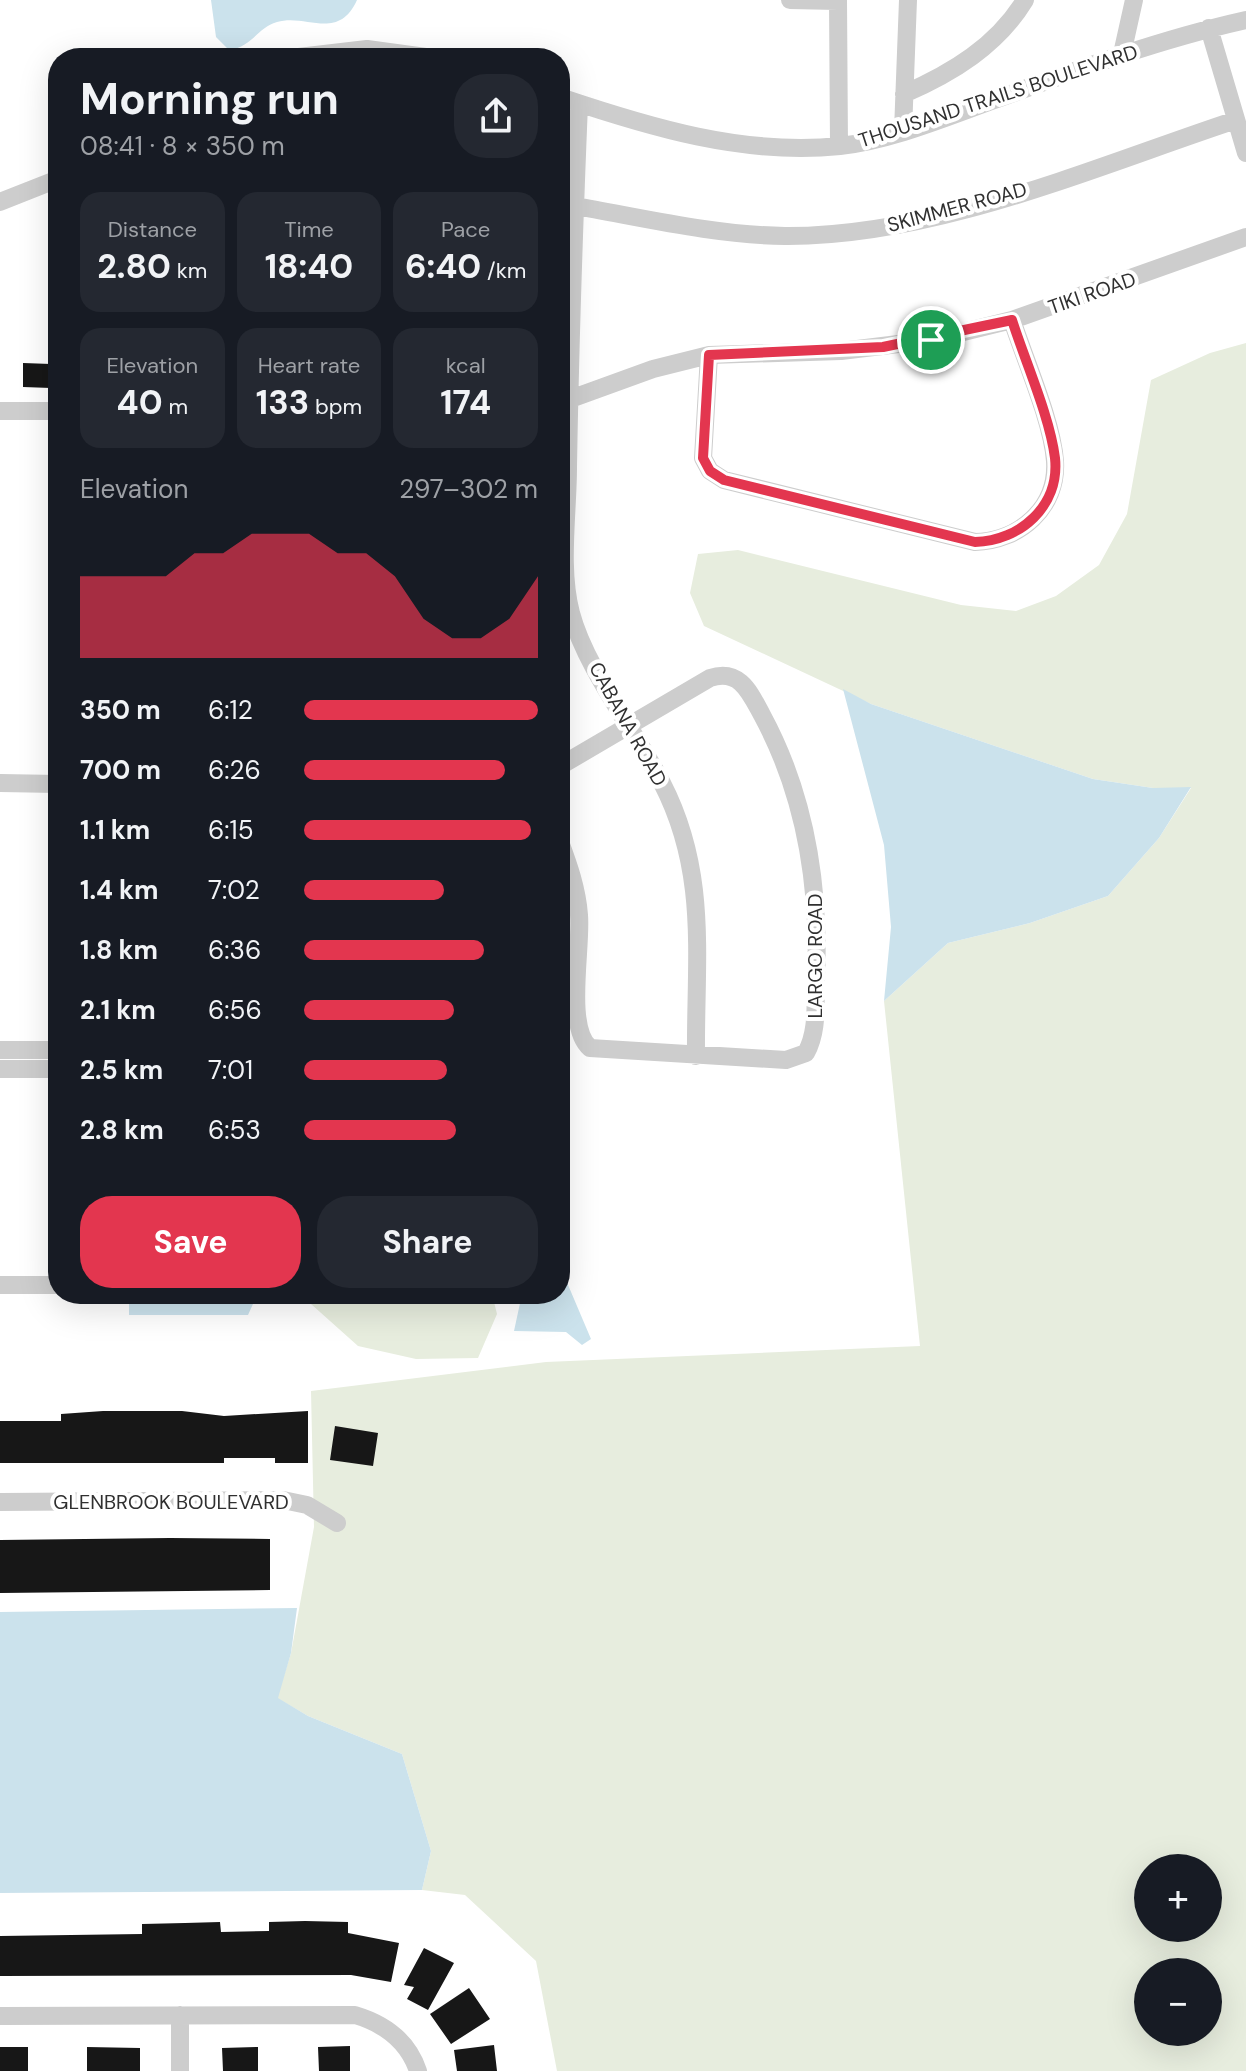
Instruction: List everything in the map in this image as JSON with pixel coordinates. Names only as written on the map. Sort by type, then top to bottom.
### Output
[{"type":"street","points":[[790,0],[838,1],[839,146]]},
{"type":"street","points":[[903,131],[908,0]]},
{"type":"street","points":[[904,94],[952,71],[988,44],[1012,20],[1025,0]]},
{"type":"street","points":[[1122,54],[1134,0]]},
{"type":"street","name":"THOUSAND TRAILS BOULEVARD","points":[[570,101],[697,137],[769,147],[839,146],[903,131],[1122,54],[1246,20]]},
{"type":"street","points":[[1209,28],[1246,153]]},
{"type":"street","name":"CABANA ROAD","points":[[570,304],[579,104]]},
{"type":"street","name":"SKIMMER ROAD","points":[[575,206],[734,233],[785,236],[875,229],[968,209],[1236,120]]},
{"type":"street","points":[[0,202],[48,183]]},
{"type":"street","name":"TIKI ROAD","points":[[570,399],[653,369],[709,355],[883,347],[1012,320],[1246,237]]},
{"type":"street","points":[[709,355],[702,446],[703,458],[717,475],[975,542],[989,542],[1019,531],[1034,519],[1052,489],[1055,472],[1053,447],[1012,320]]},
{"type":"street","points":[[0,411],[48,411]]},
{"type":"street","name":"CABANA ROAD","points":[[570,601],[571,613],[663,784],[688,846],[699,911],[696,1056]]},
{"type":"street","name":"LARGO ROAD","points":[[570,760],[710,678],[730,676],[740,680],[772,734],[792,784],[808,843],[818,928],[812,1043],[806,1053],[796,1059],[696,1056]]},
{"type":"street","points":[[0,783],[48,784]]},
{"type":"street","points":[[570,871],[579,914],[576,1020],[583,1042],[601,1051],[696,1056]]},
{"type":"street","points":[[0,1050],[48,1050]]},
{"type":"street","points":[[0,1069],[48,1069]]},
{"type":"street","points":[[0,1285],[48,1285]]},
{"type":"street","name":"GLENBROOK BOULEVARD","points":[[0,1502],[283,1500],[307,1505],[337,1523]]},
{"type":"street","points":[[180,2015],[180,2071]]},
{"type":"street","points":[[0,2016],[355,2015],[379,2024],[401,2040],[418,2071]]},
{"type":"green space","points":[[1246,343],[1246,2071],[557,2071],[536,1961],[465,1895],[422,1890],[431,1851],[402,1754],[308,1716],[277,1698],[291,1653],[314,1527],[311,1391],[546,1362],[920,1346],[884,1001],[948,943],[1030,923],[1108,896],[1159,838],[1191,788],[1153,788],[1093,779],[871,704],[704,626],[690,593],[698,554],[738,550],[961,605],[1016,611],[1056,596],[1099,565],[1127,514],[1151,380],[1210,353]]},
{"type":"green space","points":[[311,1304],[494,1304],[497,1314],[478,1358],[416,1359],[358,1346]]},
{"type":"water","points":[[211,0],[357,0],[341,20],[331,23],[277,22],[237,48],[227,48],[216,37]]},
{"type":"water","points":[[843,689],[871,704],[1093,779],[1153,788],[1191,787],[1159,838],[1108,896],[1030,923],[948,943],[884,1001],[891,927],[884,845]]},
{"type":"water","points":[[570,1290],[591,1339],[582,1345],[566,1332],[514,1331],[520,1304],[570,1304]]},
{"type":"water","points":[[129,1304],[253,1304],[248,1315],[129,1315]]},
{"type":"water","points":[[297,1608],[291,1653],[278,1698],[308,1716],[402,1754],[431,1851],[422,1890],[0,1893],[0,1612]]},
{"type":"building","points":[[23,363],[48,364],[48,388],[23,387]]},
{"type":"building","points":[[182,1411],[224,1416],[308,1411],[308,1463],[275,1463],[275,1458],[224,1458],[224,1463],[0,1463],[0,1421],[61,1421],[61,1414]]},
{"type":"building","points":[[335,1426],[378,1433],[373,1466],[330,1460]]},
{"type":"building","points":[[270,1539],[270,1590],[0,1593],[0,1540]]},
{"type":"building","points":[[220,1922],[221,1932],[269,1931],[269,1922],[348,1922],[348,1933],[399,1943],[391,1982],[351,1975],[0,1976],[0,1936],[142,1934],[142,1924]]},
{"type":"building","points":[[424,1948],[454,1963],[428,2010],[407,1999],[414,1987],[404,1985]]},
{"type":"building","points":[[469,1988],[490,2019],[451,2044],[430,2014]]},
{"type":"building","points":[[494,2045],[497,2071],[457,2071],[454,2050]]},
{"type":"building","points":[[350,2046],[350,2071],[319,2071],[318,2047]]},
{"type":"building","points":[[0,2047],[28,2047],[28,2071],[0,2071]]},
{"type":"building","points":[[87,2047],[140,2048],[140,2071],[87,2071]]},
{"type":"building","points":[[258,2047],[258,2071],[223,2071],[222,2048]]},
{"type":"route","points":[[1012,320],[1055,459],[1052,489],[1044,505],[1034,519],[1019,531],[1002,539],[975,542],[724,480],[710,471],[703,458],[702,446],[709,355],[841,351],[931,340],[1012,320]]}]
